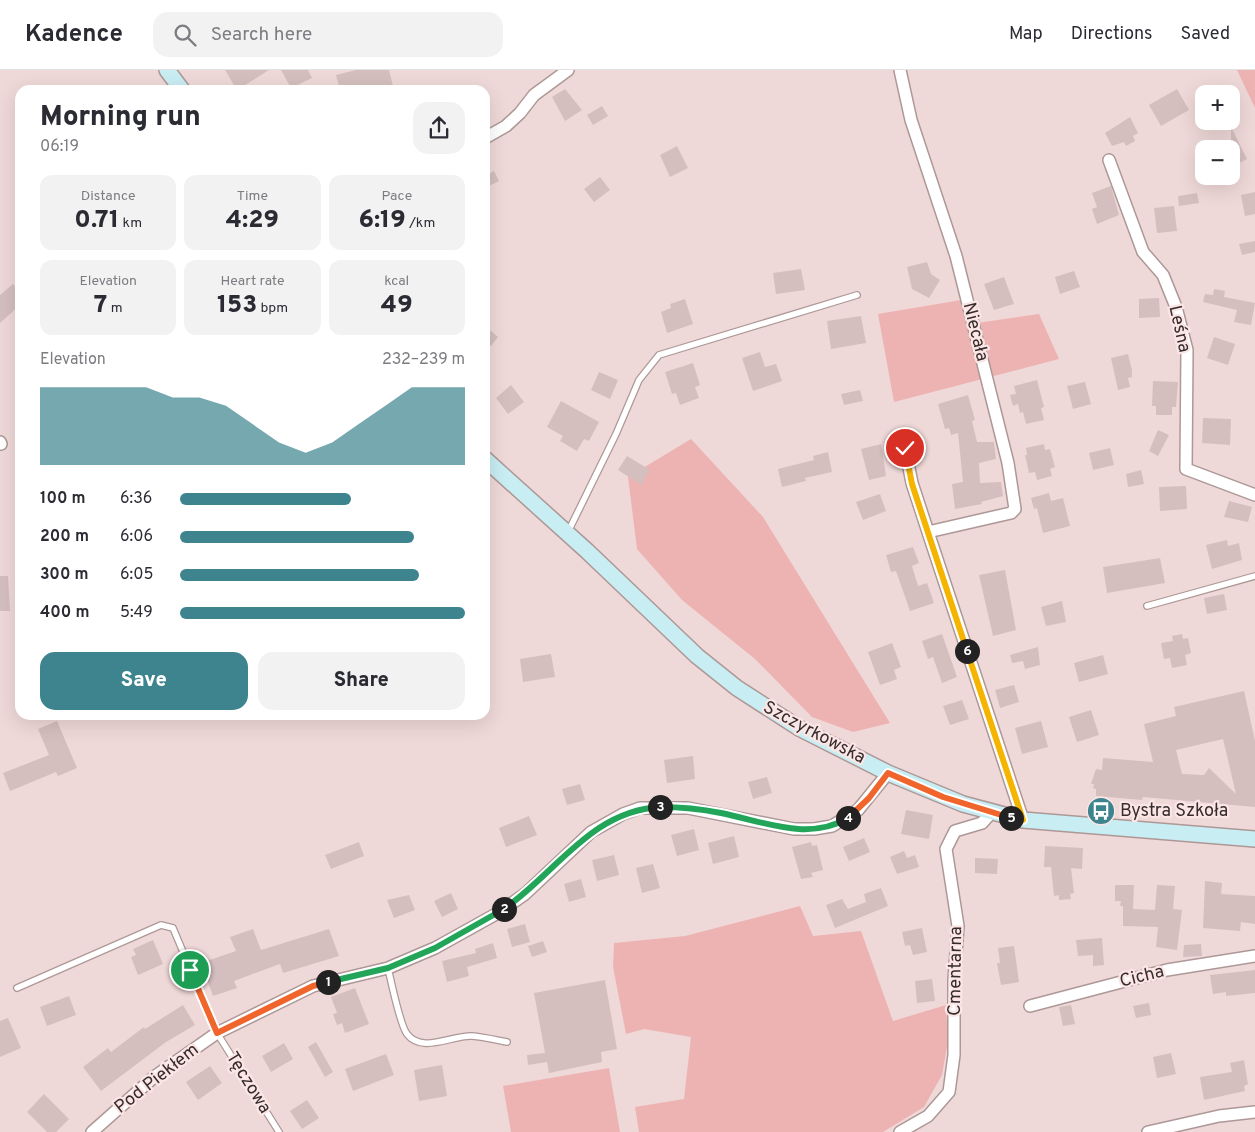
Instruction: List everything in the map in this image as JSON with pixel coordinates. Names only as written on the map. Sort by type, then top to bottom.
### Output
[{"type":"main road","points":[[167,70],[178,85]]},
{"type":"main road","name":"Szczyrkowska","points":[[490,464],[567,533],[697,656],[737,688],[799,728],[888,773],[943,797],[991,813],[1023,820],[1255,839]]},
{"type":"street","points":[[490,135],[506,126],[534,95],[568,70]]},
{"type":"street","name":"Niecała","points":[[900,70],[911,120],[958,265],[1008,463],[1015,509],[1012,513],[928,532]]},
{"type":"street","name":"Leśna","points":[[1109,160],[1143,252],[1163,275],[1176,307],[1187,350],[1186,469],[1255,495]]},
{"type":"street","points":[[905,448],[912,484],[1023,820]]},
{"type":"street","name":"Pod Piekłem","points":[[92,1132],[154,1078],[217,1033],[313,986],[388,968],[435,948],[498,913],[525,894],[591,832],[623,814],[640,808],[688,808],[794,829],[814,829],[832,826],[858,810],[888,773]]},
{"type":"street","name":"Cmentarna","points":[[900,1132],[928,1116],[949,1092],[954,1055],[954,980],[958,926],[946,849],[955,831],[982,823],[991,813]]},
{"type":"street","name":"Cicha","points":[[1030,1006],[1167,970],[1255,956]]},
{"type":"street","points":[[1148,1132],[1219,1116],[1255,1112]]},
{"type":"lane","points":[[567,533],[616,434],[638,380],[659,355],[858,296]]},
{"type":"lane","points":[[1148,606],[1255,576]]},
{"type":"lane","name":"Tęczowa","points":[[17,988],[161,925],[173,928],[217,1033],[279,1132]]},
{"type":"lane","points":[[388,968],[406,1033],[416,1042],[427,1044],[449,1038],[472,1036],[507,1042]]},
{"type":"shaded area","points":[[1237,70],[1255,70],[1255,108]]},
{"type":"shaded area","points":[[961,300],[977,323],[1039,314],[1059,359],[894,402],[878,314]]},
{"type":"shaded area","points":[[691,439],[763,517],[890,723],[853,732],[812,717],[755,659],[682,600],[637,549],[628,477]]},
{"type":"shaded area","points":[[800,906],[813,936],[861,931],[893,1021],[946,1005],[948,1041],[942,1075],[924,1107],[883,1132],[639,1132],[635,1107],[684,1099],[691,1037],[644,1029],[626,1034],[613,967],[614,943],[685,936]]},
{"type":"shaded area","points":[[609,1068],[620,1132],[511,1132],[503,1086]]},
{"type":"building","points":[[225,70],[269,70],[245,85],[234,85]]},
{"type":"building","points":[[281,70],[308,70],[312,78],[297,85],[289,85]]},
{"type":"building","points":[[356,70],[389,70],[393,85],[339,85],[336,75]]},
{"type":"building","points":[[565,89],[582,110],[565,121],[552,97]]},
{"type":"building","points":[[1177,89],[1189,110],[1161,126],[1149,105]]},
{"type":"building","points":[[602,106],[608,116],[593,125],[587,115]]},
{"type":"building","points":[[1130,117],[1138,133],[1133,136],[1135,141],[1126,146],[1124,142],[1112,146],[1105,133]]},
{"type":"building","points":[[1231,130],[1232,130],[1238,140],[1231,140]]},
{"type":"building","points":[[1240,145],[1247,159],[1240,162]]},
{"type":"building","points":[[677,146],[688,168],[670,177],[660,155]]},
{"type":"building","points":[[494,171],[499,181],[490,186],[490,173]]},
{"type":"building","points":[[600,177],[610,190],[594,202],[584,189]]},
{"type":"building","points":[[1111,186],[1119,215],[1097,224],[1092,209],[1097,207],[1092,193]]},
{"type":"building","points":[[1255,192],[1255,214],[1245,216],[1241,195]]},
{"type":"building","points":[[1197,193],[1199,203],[1179,206],[1178,196]]},
{"type":"building","points":[[1174,206],[1177,231],[1157,233],[1154,208]]},
{"type":"building","points":[[1255,241],[1255,252],[1242,255],[1239,244]]},
{"type":"building","points":[[927,262],[931,274],[940,280],[929,298],[912,289],[907,267]]},
{"type":"building","points":[[801,269],[805,290],[776,294],[773,273]]},
{"type":"building","points":[[1074,271],[1080,287],[1060,294],[1055,277]]},
{"type":"building","points":[[1004,277],[1014,304],[994,310],[984,284]]},
{"type":"building","points":[[13,284],[15,286],[15,310],[0,323],[0,295]]},
{"type":"building","points":[[1214,289],[1225,291],[1224,297],[1255,303],[1251,325],[1234,322],[1237,310],[1203,302],[1205,294],[1213,295]]},
{"type":"building","points":[[1159,298],[1160,317],[1139,318],[1139,299]]},
{"type":"building","points":[[685,299],[693,324],[667,333],[661,312],[671,308],[670,304]]},
{"type":"building","points":[[861,316],[866,343],[831,349],[827,321]]},
{"type":"building","points":[[490,330],[498,337],[490,345]]},
{"type":"building","points":[[1214,337],[1235,344],[1228,365],[1207,358]]},
{"type":"building","points":[[760,352],[765,367],[776,364],[782,381],[753,391],[742,358]]},
{"type":"building","points":[[1128,354],[1132,370],[1132,377],[1128,378],[1130,387],[1118,390],[1111,358]]},
{"type":"building","points":[[693,363],[700,385],[695,387],[699,398],[680,405],[676,393],[672,394],[665,372]]},
{"type":"building","points":[[599,372],[618,380],[610,399],[591,390]]},
{"type":"building","points":[[1037,380],[1044,407],[1041,408],[1044,420],[1026,424],[1023,412],[1020,413],[1018,404],[1013,406],[1010,395],[1016,394],[1014,386]]},
{"type":"building","points":[[1153,381],[1178,382],[1176,407],[1172,407],[1172,415],[1156,415],[1156,406],[1152,406]]},
{"type":"building","points":[[1085,382],[1091,404],[1073,409],[1067,386]]},
{"type":"building","points":[[511,385],[524,402],[508,414],[496,398]]},
{"type":"building","points":[[860,390],[863,401],[844,405],[841,394]]},
{"type":"building","points":[[968,395],[975,420],[972,421],[977,442],[994,442],[996,459],[979,463],[980,483],[1001,482],[1003,496],[981,502],[982,504],[955,509],[952,484],[963,482],[958,433],[951,435],[949,428],[945,429],[938,404]]},
{"type":"building","points":[[561,401],[599,422],[589,441],[584,439],[577,451],[560,441],[563,436],[547,427]]},
{"type":"building","points":[[1203,418],[1231,419],[1230,445],[1202,443]]},
{"type":"building","points":[[1158,430],[1169,435],[1158,456],[1149,451]]},
{"type":"building","points":[[881,444],[886,476],[869,480],[861,449]]},
{"type":"building","points":[[1044,444],[1045,450],[1050,449],[1055,467],[1050,469],[1052,476],[1037,480],[1035,472],[1029,473],[1025,455],[1027,455],[1026,448]]},
{"type":"building","points":[[1110,448],[1114,465],[1093,470],[1089,453]]},
{"type":"building","points":[[828,452],[832,472],[805,478],[806,481],[782,487],[778,469],[814,460],[813,456]]},
{"type":"building","points":[[627,456],[650,470],[641,485],[618,470]]},
{"type":"building","points":[[1141,470],[1144,484],[1128,487],[1126,474]]},
{"type":"building","points":[[1186,486],[1187,509],[1160,511],[1159,487]]},
{"type":"building","points":[[1049,493],[1051,501],[1063,498],[1070,526],[1043,533],[1037,508],[1034,509],[1031,498]]},
{"type":"building","points":[[880,494],[886,511],[863,520],[856,502]]},
{"type":"building","points":[[1229,501],[1252,507],[1248,522],[1224,517]]},
{"type":"building","points":[[1227,540],[1228,546],[1239,543],[1242,560],[1212,569],[1206,545]]},
{"type":"building","points":[[913,547],[919,563],[912,566],[918,586],[927,583],[934,603],[910,611],[896,571],[891,572],[886,555]]},
{"type":"building","points":[[1160,558],[1165,583],[1107,593],[1103,567]]},
{"type":"building","points":[[1005,570],[1016,630],[993,636],[979,575]]},
{"type":"building","points":[[0,576],[8,576],[10,611],[0,611]]},
{"type":"building","points":[[1224,594],[1227,610],[1207,614],[1204,598]]},
{"type":"building","points":[[1062,601],[1066,622],[1046,626],[1041,607]]},
{"type":"building","points":[[942,634],[957,677],[942,683],[933,657],[928,659],[922,641]]},
{"type":"building","points":[[1182,634],[1183,639],[1188,638],[1191,653],[1185,655],[1187,665],[1172,668],[1170,658],[1164,659],[1161,643],[1173,641],[1172,636]]},
{"type":"building","points":[[892,643],[901,667],[894,670],[897,679],[880,685],[868,652]]},
{"type":"building","points":[[1038,647],[1040,665],[1025,669],[1023,661],[1012,663],[1010,655]]},
{"type":"building","points":[[551,654],[555,677],[523,682],[520,659]]},
{"type":"building","points":[[1103,655],[1108,674],[1079,682],[1074,663]]},
{"type":"building","points":[[1014,685],[1019,702],[1000,708],[995,690]]},
{"type":"building","points":[[1244,691],[1255,741],[1255,807],[1143,797],[1142,800],[1096,796],[1096,789],[1093,788],[1094,784],[1091,784],[1096,769],[1102,770],[1103,758],[1153,762],[1144,724],[1176,716],[1174,707]],"holes":[[[1223,739],[1236,794],[1209,768],[1204,775],[1182,774],[1176,750]]]},
{"type":"building","points":[[962,700],[969,719],[950,725],[943,706]]},
{"type":"building","points":[[1091,710],[1099,735],[1077,742],[1069,717]]},
{"type":"building","points":[[57,721],[77,768],[58,776],[56,772],[10,791],[3,773],[49,755],[38,729]]},
{"type":"building","points":[[1041,721],[1048,747],[1022,754],[1015,728]]},
{"type":"building","points":[[693,756],[695,779],[667,783],[664,760]]},
{"type":"building","points":[[767,777],[772,793],[753,799],[748,782]]},
{"type":"building","points":[[580,784],[585,800],[567,805],[562,789]]},
{"type":"building","points":[[906,810],[933,815],[929,839],[901,834]]},
{"type":"building","points":[[529,816],[537,835],[506,847],[499,828]]},
{"type":"building","points":[[694,829],[699,850],[677,856],[671,835]]},
{"type":"building","points":[[734,836],[739,857],[713,864],[708,843]]},
{"type":"building","points":[[864,838],[870,852],[849,861],[843,847]]},
{"type":"building","points":[[359,842],[364,856],[331,869],[325,855]]},
{"type":"building","points":[[811,842],[812,846],[817,845],[823,870],[811,873],[813,877],[801,879],[792,847]]},
{"type":"building","points":[[1045,846],[1083,848],[1082,869],[1071,868],[1074,893],[1070,894],[1071,899],[1059,900],[1059,895],[1054,896],[1051,867],[1044,867]]},
{"type":"building","points":[[904,851],[907,858],[915,855],[919,867],[897,874],[890,857]]},
{"type":"building","points":[[614,855],[619,875],[597,881],[592,860]]},
{"type":"building","points":[[975,858],[998,859],[997,874],[975,873]]},
{"type":"building","points":[[653,864],[660,888],[642,893],[636,868]]},
{"type":"building","points":[[581,879],[586,897],[569,902],[564,884]]},
{"type":"building","points":[[1205,881],[1222,883],[1221,894],[1255,896],[1255,924],[1241,922],[1240,931],[1203,928]]},
{"type":"building","points":[[1115,885],[1134,885],[1133,909],[1155,910],[1157,885],[1175,886],[1173,909],[1182,910],[1177,950],[1156,947],[1158,927],[1123,926],[1123,906],[1120,906],[1121,901],[1115,901]]},
{"type":"building","points":[[881,888],[888,906],[835,928],[826,905],[842,899],[848,909],[866,902],[864,894]]},
{"type":"building","points":[[451,893],[458,909],[442,917],[434,901]]},
{"type":"building","points":[[409,895],[415,910],[394,918],[387,900]]},
{"type":"building","points":[[525,924],[530,942],[512,947],[507,929]]},
{"type":"building","points":[[922,928],[927,952],[913,955],[910,945],[905,946],[902,932]]},
{"type":"building","points":[[253,929],[261,950],[329,929],[339,956],[283,973],[280,964],[234,981],[237,988],[213,996],[201,963],[236,951],[230,937]]},
{"type":"building","points":[[1102,938],[1104,965],[1093,966],[1093,955],[1078,956],[1076,940]]},
{"type":"building","points":[[153,940],[163,964],[138,975],[131,957],[136,955],[133,949]]},
{"type":"building","points":[[543,941],[547,952],[532,957],[528,946]]},
{"type":"building","points":[[493,943],[497,958],[467,967],[469,976],[447,982],[442,961],[476,953],[475,949]]},
{"type":"building","points":[[1201,944],[1202,956],[1183,957],[1184,945]]},
{"type":"building","points":[[1014,946],[1019,982],[1001,985],[997,963],[1000,963],[998,948]]},
{"type":"building","points":[[1255,970],[1255,993],[1226,996],[1226,992],[1213,994],[1210,975]]},
{"type":"building","points":[[932,979],[935,1001],[917,1003],[915,981]]},
{"type":"building","points":[[605,980],[617,1049],[601,1052],[602,1062],[549,1073],[547,1062],[528,1065],[527,1055],[545,1053],[534,993]]},
{"type":"building","points":[[355,988],[369,1024],[345,1033],[342,1023],[337,1025],[333,1014],[337,1013],[331,997]]},
{"type":"building","points":[[69,996],[76,1015],[47,1026],[40,1007]]},
{"type":"building","points":[[1149,1003],[1151,1015],[1136,1018],[1133,1006]]},
{"type":"building","points":[[183,1005],[195,1025],[166,1042],[101,1091],[83,1067],[108,1048],[111,1052],[144,1027],[145,1029]]},
{"type":"building","points":[[1071,1005],[1075,1024],[1063,1026],[1059,1007]]},
{"type":"building","points":[[8,1018],[21,1048],[0,1057],[0,1021]]},
{"type":"building","points":[[316,1042],[333,1072],[325,1077],[308,1047]]},
{"type":"building","points":[[284,1043],[293,1059],[271,1072],[262,1056]]},
{"type":"building","points":[[1171,1053],[1176,1074],[1157,1078],[1153,1057]]},
{"type":"building","points":[[386,1054],[394,1075],[353,1091],[345,1069]]},
{"type":"building","points":[[1244,1060],[1248,1084],[1244,1086],[1245,1091],[1204,1100],[1200,1077],[1232,1072],[1230,1063]]},
{"type":"building","points":[[442,1065],[447,1096],[419,1101],[414,1070]]},
{"type":"building","points":[[210,1066],[222,1083],[198,1100],[186,1082]]},
{"type":"building","points":[[44,1094],[69,1119],[56,1132],[47,1132],[27,1112]]},
{"type":"building","points":[[307,1100],[319,1118],[302,1129],[290,1111]]},
{"type":"place","name":"Bystra Szkoła","points":[[1101,811]]},
{"type":"route","points":[[190,970],[217,1033],[313,986],[388,968],[435,948],[498,913],[525,894],[591,832],[623,814],[640,808],[688,808],[723,813],[794,829],[814,829],[832,826],[858,810],[888,773],[963,804],[1023,820],[912,484],[905,448]]}]
